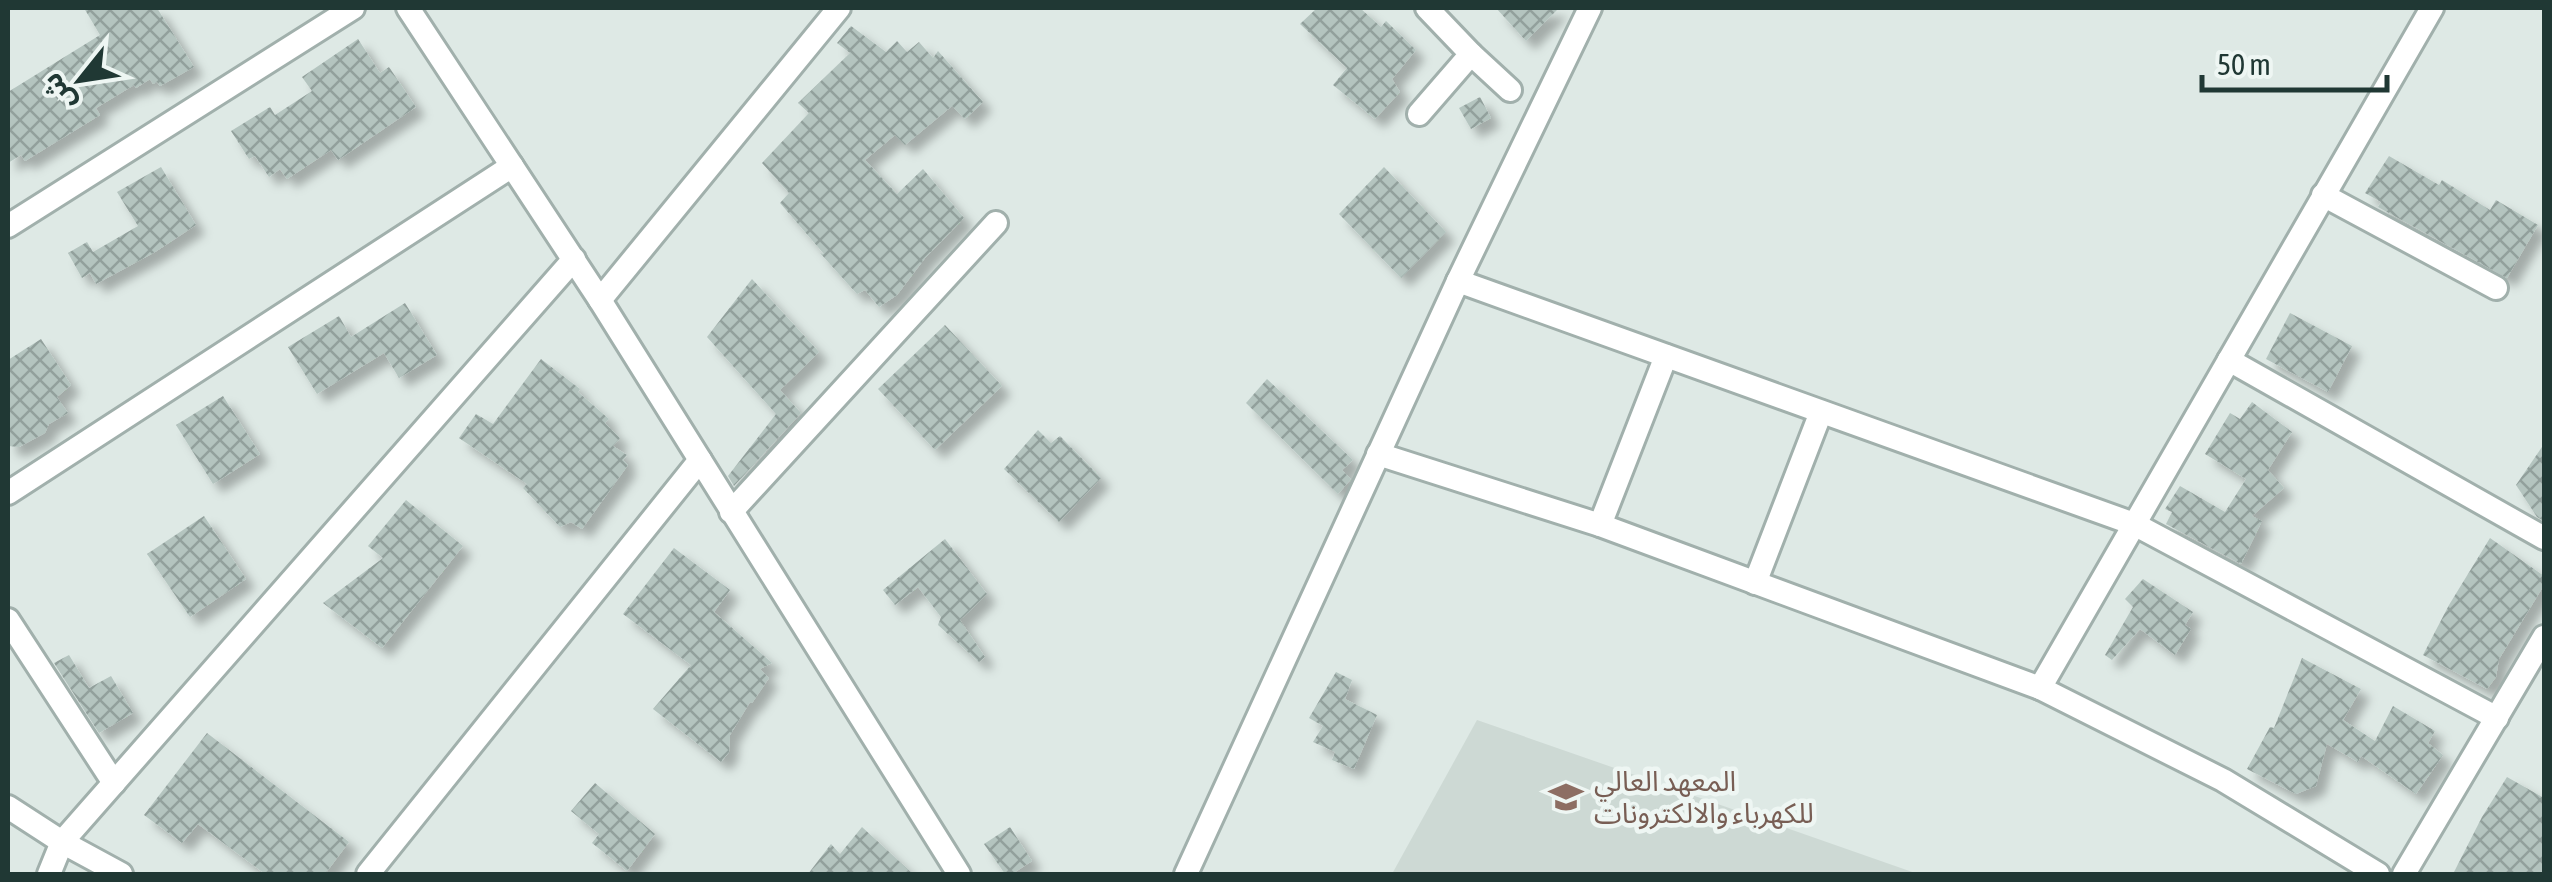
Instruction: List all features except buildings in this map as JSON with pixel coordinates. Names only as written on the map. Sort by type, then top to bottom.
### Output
[{"type":"street","points":[[8,226],[353,8]]},
{"type":"street","points":[[408,8],[600,300],[956,873]]},
{"type":"street","points":[[600,300],[839,8]]},
{"type":"street","points":[[1427,8],[1510,90]]},
{"type":"street","points":[[1186,874],[1458,282],[1590,8]]},
{"type":"street","points":[[2040,688],[2432,8]]},
{"type":"street","points":[[1419,114],[1472,54]]},
{"type":"street","points":[[8,492],[512,166]]},
{"type":"street","points":[[2323,195],[2496,288]]},
{"type":"street","points":[[731,512],[996,223]]},
{"type":"street","points":[[49,874],[62,842],[574,259]]},
{"type":"street","points":[[1458,282],[2134,524],[2497,718]]},
{"type":"street","points":[[1600,525],[1666,356]]},
{"type":"street","points":[[2229,360],[2544,538]]},
{"type":"street","points":[[1755,583],[1820,412]]},
{"type":"street","points":[[1378,454],[1600,525],[2040,688],[2223,780],[2378,874]]},
{"type":"street","points":[[368,874],[700,460]]},
{"type":"street","points":[[8,620],[114,783]]},
{"type":"street","points":[[2404,874],[2544,638]]},
{"type":"street","points":[[8,807],[120,874]]},
{"type":"shaded area","name":"المعهد العالي للكهرباء والالكترونات","points":[[1477,720],[1918,874],[1392,874]]},
{"type":"place","name":"المعهد العالي للكهرباء والالكترونات","points":[[1566,797]]}]
